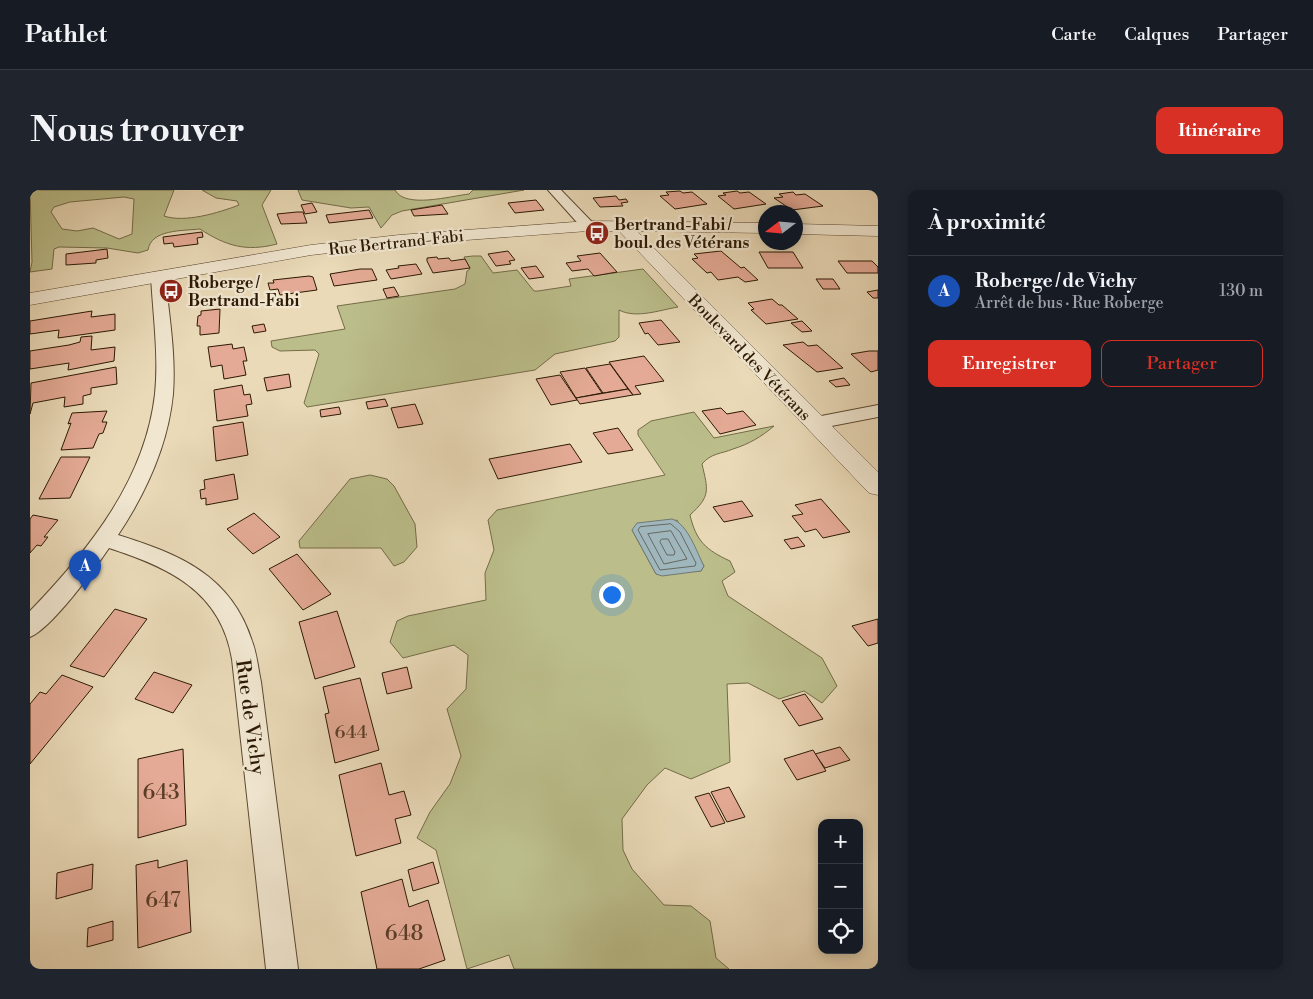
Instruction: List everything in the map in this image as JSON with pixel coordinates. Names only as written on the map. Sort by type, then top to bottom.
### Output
[{"type":"street","points":[[554,190],[588,226]]},
{"type":"street","name":"Rue Bertrand-Fabi","points":[[30,299],[158,276],[346,246],[588,226],[758,228]]},
{"type":"street","name":"Boulevard des Vétérans","points":[[622,226],[878,488]]},
{"type":"street","points":[[803,229],[878,230]]},
{"type":"street","points":[[30,627],[106,539],[142,476],[156,436],[162,408],[164,380],[158,276]]},
{"type":"street","points":[[816,423],[878,411]]},
{"type":"street","name":"Rue de Vichy","points":[[106,539],[166,558],[190,572],[208,587],[225,611],[240,638],[248,682],[282,969]]},
{"type":"green space","points":[[30,190],[174,190],[164,216],[191,218],[212,214],[239,205],[237,201],[216,198],[202,190],[271,190],[262,205],[277,244],[256,247],[237,246],[219,240],[200,229],[169,232],[161,235],[150,243],[148,250],[138,253],[107,248],[59,247],[54,249],[52,269],[30,272],[32,262]],"holes":[[[124,197],[134,199],[132,234],[119,239],[93,228],[77,231],[62,229],[51,212],[54,207],[70,202]]]},
{"type":"green space","points":[[298,190],[395,190],[400,196],[408,199],[429,200],[469,194],[473,190],[524,190],[402,211],[392,215],[381,228],[369,207],[351,208],[302,200]]},
{"type":"green space","points":[[481,256],[493,273],[517,270],[534,291],[571,286],[569,279],[643,269],[678,307],[640,314],[626,313],[619,310],[619,337],[615,341],[555,354],[535,370],[307,407],[304,403],[319,354],[315,350],[280,351],[272,347],[271,341],[345,329],[337,306],[455,289],[465,284],[467,271],[470,269],[464,257]]},
{"type":"green space","points":[[694,412],[714,438],[774,426],[750,442],[705,460],[702,464],[706,480],[705,497],[702,503],[690,515],[692,524],[703,544],[714,553],[730,561],[735,572],[722,581],[728,596],[822,658],[837,686],[822,703],[804,691],[779,699],[748,683],[727,684],[730,762],[691,779],[665,768],[647,785],[622,819],[623,850],[632,869],[664,905],[691,906],[710,921],[716,958],[729,969],[514,969],[509,955],[467,969],[436,850],[417,838],[430,812],[450,784],[461,756],[447,709],[466,689],[468,655],[454,645],[403,658],[390,642],[397,621],[408,616],[486,600],[485,573],[494,550],[488,520],[497,510],[665,475],[638,435],[638,430],[651,421]],"holes":[[[677,520],[704,566],[701,571],[656,574],[632,530]]]},
{"type":"green space","points":[[370,475],[387,479],[394,486],[415,524],[417,547],[404,562],[394,566],[381,548],[300,548],[299,541],[350,479]]},
{"type":"water","points":[[672,519],[683,527],[691,540],[704,566],[701,571],[662,576],[656,574],[632,530],[637,523]]},
{"type":"building","points":[[680,191],[683,193],[692,192],[707,204],[675,209],[660,196],[669,195],[666,192]]},
{"type":"building","points":[[749,192],[766,204],[734,209],[718,196],[726,195],[723,193]]},
{"type":"building","points":[[793,192],[796,195],[805,194],[823,206],[803,209],[803,205],[784,205],[774,198],[783,197],[779,194]]},
{"type":"building","points":[[616,196],[619,200],[626,199],[628,202],[621,203],[623,206],[600,207],[593,198]]},
{"type":"building","points":[[536,200],[544,210],[515,213],[508,203]]},
{"type":"building","points":[[312,203],[317,212],[305,214],[301,205]]},
{"type":"building","points":[[442,205],[448,214],[414,216],[411,210]]},
{"type":"building","points":[[369,210],[373,218],[329,223],[326,215]]},
{"type":"building","points":[[303,212],[307,223],[281,224],[277,214]]},
{"type":"building","points":[[202,232],[203,237],[197,238],[198,244],[174,247],[173,243],[164,244],[163,237]]},
{"type":"building","points":[[107,249],[108,258],[96,260],[96,263],[66,265],[66,254]]},
{"type":"building","points":[[508,251],[515,260],[509,261],[511,264],[496,266],[488,254]]},
{"type":"building","points":[[721,251],[741,268],[744,267],[758,280],[745,282],[738,277],[718,280],[711,272],[707,273],[692,259],[698,258],[694,254]]},
{"type":"building","points":[[759,252],[793,252],[803,268],[768,268]]},
{"type":"building","points":[[600,253],[617,272],[594,276],[588,269],[572,271],[566,263],[581,261],[577,256]]},
{"type":"building","points":[[437,257],[438,259],[449,258],[451,261],[465,259],[470,268],[433,273],[427,258]]},
{"type":"building","points":[[838,261],[872,261],[878,267],[878,273],[847,273]]},
{"type":"building","points":[[416,264],[422,274],[391,279],[386,270],[399,268],[398,266]]},
{"type":"building","points":[[536,266],[544,277],[529,279],[521,268]]},
{"type":"building","points":[[372,269],[377,280],[334,286],[330,274]]},
{"type":"building","points":[[313,277],[317,290],[280,295],[278,289],[270,290],[268,283],[274,283],[273,280]]},
{"type":"building","points":[[816,279],[833,279],[840,289],[823,289]]},
{"type":"building","points":[[394,287],[399,296],[387,298],[383,289]]},
{"type":"building","points":[[878,290],[878,298],[873,298],[867,292]]},
{"type":"building","points":[[772,299],[798,319],[766,324],[751,310],[754,309],[748,303]]},
{"type":"building","points":[[220,309],[219,333],[200,335],[200,326],[197,326],[198,316],[201,315],[201,311]]},
{"type":"building","points":[[92,311],[91,317],[115,314],[115,330],[58,338],[59,330],[30,334],[30,321]]},
{"type":"building","points":[[661,320],[680,342],[658,345],[648,333],[645,334],[639,323]]},
{"type":"building","points":[[802,321],[812,331],[802,332],[791,323]]},
{"type":"building","points":[[264,324],[266,331],[254,333],[252,326]]},
{"type":"building","points":[[92,336],[91,350],[115,347],[114,361],[68,370],[69,363],[30,369],[30,351],[69,345],[80,342],[81,337]]},
{"type":"building","points":[[803,342],[808,346],[817,345],[843,368],[817,372],[783,345]]},
{"type":"building","points":[[232,344],[233,349],[244,347],[247,361],[243,361],[246,375],[224,379],[222,365],[211,367],[208,347]]},
{"type":"building","points":[[878,351],[878,370],[871,372],[851,354]]},
{"type":"building","points":[[644,356],[664,381],[635,386],[641,394],[633,395],[609,362]]},
{"type":"building","points":[[610,364],[628,389],[603,393],[586,368]]},
{"type":"building","points":[[116,367],[117,384],[91,388],[91,394],[83,396],[83,404],[64,407],[65,397],[33,403],[30,414],[31,383]]},
{"type":"building","points":[[585,368],[602,393],[576,398],[560,372]]},
{"type":"building","points":[[289,374],[291,387],[267,391],[264,378]]},
{"type":"building","points":[[560,375],[577,400],[551,405],[536,379]]},
{"type":"building","points":[[844,378],[850,385],[836,387],[829,381]]},
{"type":"building","points":[[242,385],[244,395],[250,394],[252,404],[246,405],[248,416],[217,421],[214,390]]},
{"type":"building","points":[[628,389],[633,395],[580,404],[576,398]]},
{"type":"building","points":[[385,399],[388,406],[368,409],[366,402]]},
{"type":"building","points":[[415,404],[423,424],[398,428],[391,408]]},
{"type":"building","points":[[339,407],[341,414],[321,417],[320,410]]},
{"type":"building","points":[[721,408],[727,414],[743,411],[756,425],[720,434],[702,411]]},
{"type":"building","points":[[107,411],[102,422],[107,422],[103,433],[99,434],[93,448],[61,450],[71,423],[68,424],[72,413]]},
{"type":"building","points":[[243,422],[248,455],[216,461],[213,427]]},
{"type":"building","points":[[618,428],[633,450],[608,454],[593,433]]},
{"type":"building","points":[[570,444],[582,462],[498,479],[489,459]]},
{"type":"building","points":[[61,457],[90,457],[70,498],[39,499]]},
{"type":"building","points":[[234,474],[238,499],[206,505],[206,498],[201,499],[200,490],[205,489],[204,480]]},
{"type":"building","points":[[821,499],[850,532],[823,538],[816,529],[805,532],[792,516],[803,514],[795,505]]},
{"type":"building","points":[[742,501],[753,516],[724,522],[713,507]]},
{"type":"building","points":[[254,513],[280,537],[253,554],[227,529]]},
{"type":"building","points":[[33,515],[58,520],[44,537],[48,537],[41,546],[37,545],[30,553],[30,519]]},
{"type":"building","points":[[798,537],[805,546],[791,549],[784,540]]},
{"type":"building","points":[[297,554],[331,594],[303,610],[269,569]]},
{"type":"building","points":[[115,609],[147,619],[104,677],[70,666]]},
{"type":"building","points":[[337,611],[355,667],[315,679],[299,622]]},
{"type":"building","points":[[878,619],[878,643],[868,646],[852,626]]},
{"type":"building","points":[[407,667],[412,688],[387,694],[382,673]]},
{"type":"building","points":[[154,672],[192,685],[173,713],[135,699]]},
{"type":"building","points":[[62,675],[93,687],[30,764],[30,704],[40,692],[46,694]]},
{"type":"building","points":[[360,678],[379,750],[335,763],[325,714],[329,713],[323,687]]},
{"type":"building","points":[[805,694],[823,719],[799,726],[782,701]]},
{"type":"building","points":[[840,747],[850,760],[825,768],[815,754]]},
{"type":"building","points":[[183,749],[186,825],[138,838],[138,759]]},
{"type":"building","points":[[813,750],[826,771],[797,780],[784,759]]},
{"type":"building","points":[[381,763],[389,795],[404,791],[411,815],[395,819],[401,843],[356,856],[339,775]]},
{"type":"building","points":[[729,787],[745,817],[727,822],[711,792]]},
{"type":"building","points":[[709,793],[725,823],[711,827],[695,797]]},
{"type":"building","points":[[158,860],[158,868],[187,860],[191,932],[138,948],[136,865]]},
{"type":"building","points":[[433,862],[439,883],[413,891],[408,870]]},
{"type":"building","points":[[93,864],[92,889],[56,899],[57,873]]},
{"type":"building","points":[[402,879],[409,907],[428,900],[445,960],[419,969],[377,969],[361,892]]},
{"type":"building","points":[[113,921],[113,940],[87,947],[88,928]]},
{"type":"place","name":"Bertrand-Fabi / boul. des Vétérans","points":[[597,233]]},
{"type":"place","name":"Roberge / Bertrand-Fabi","points":[[171,291]]},
{"type":"place","name":"Roberge / de Vichy","points":[[85,591]]}]
